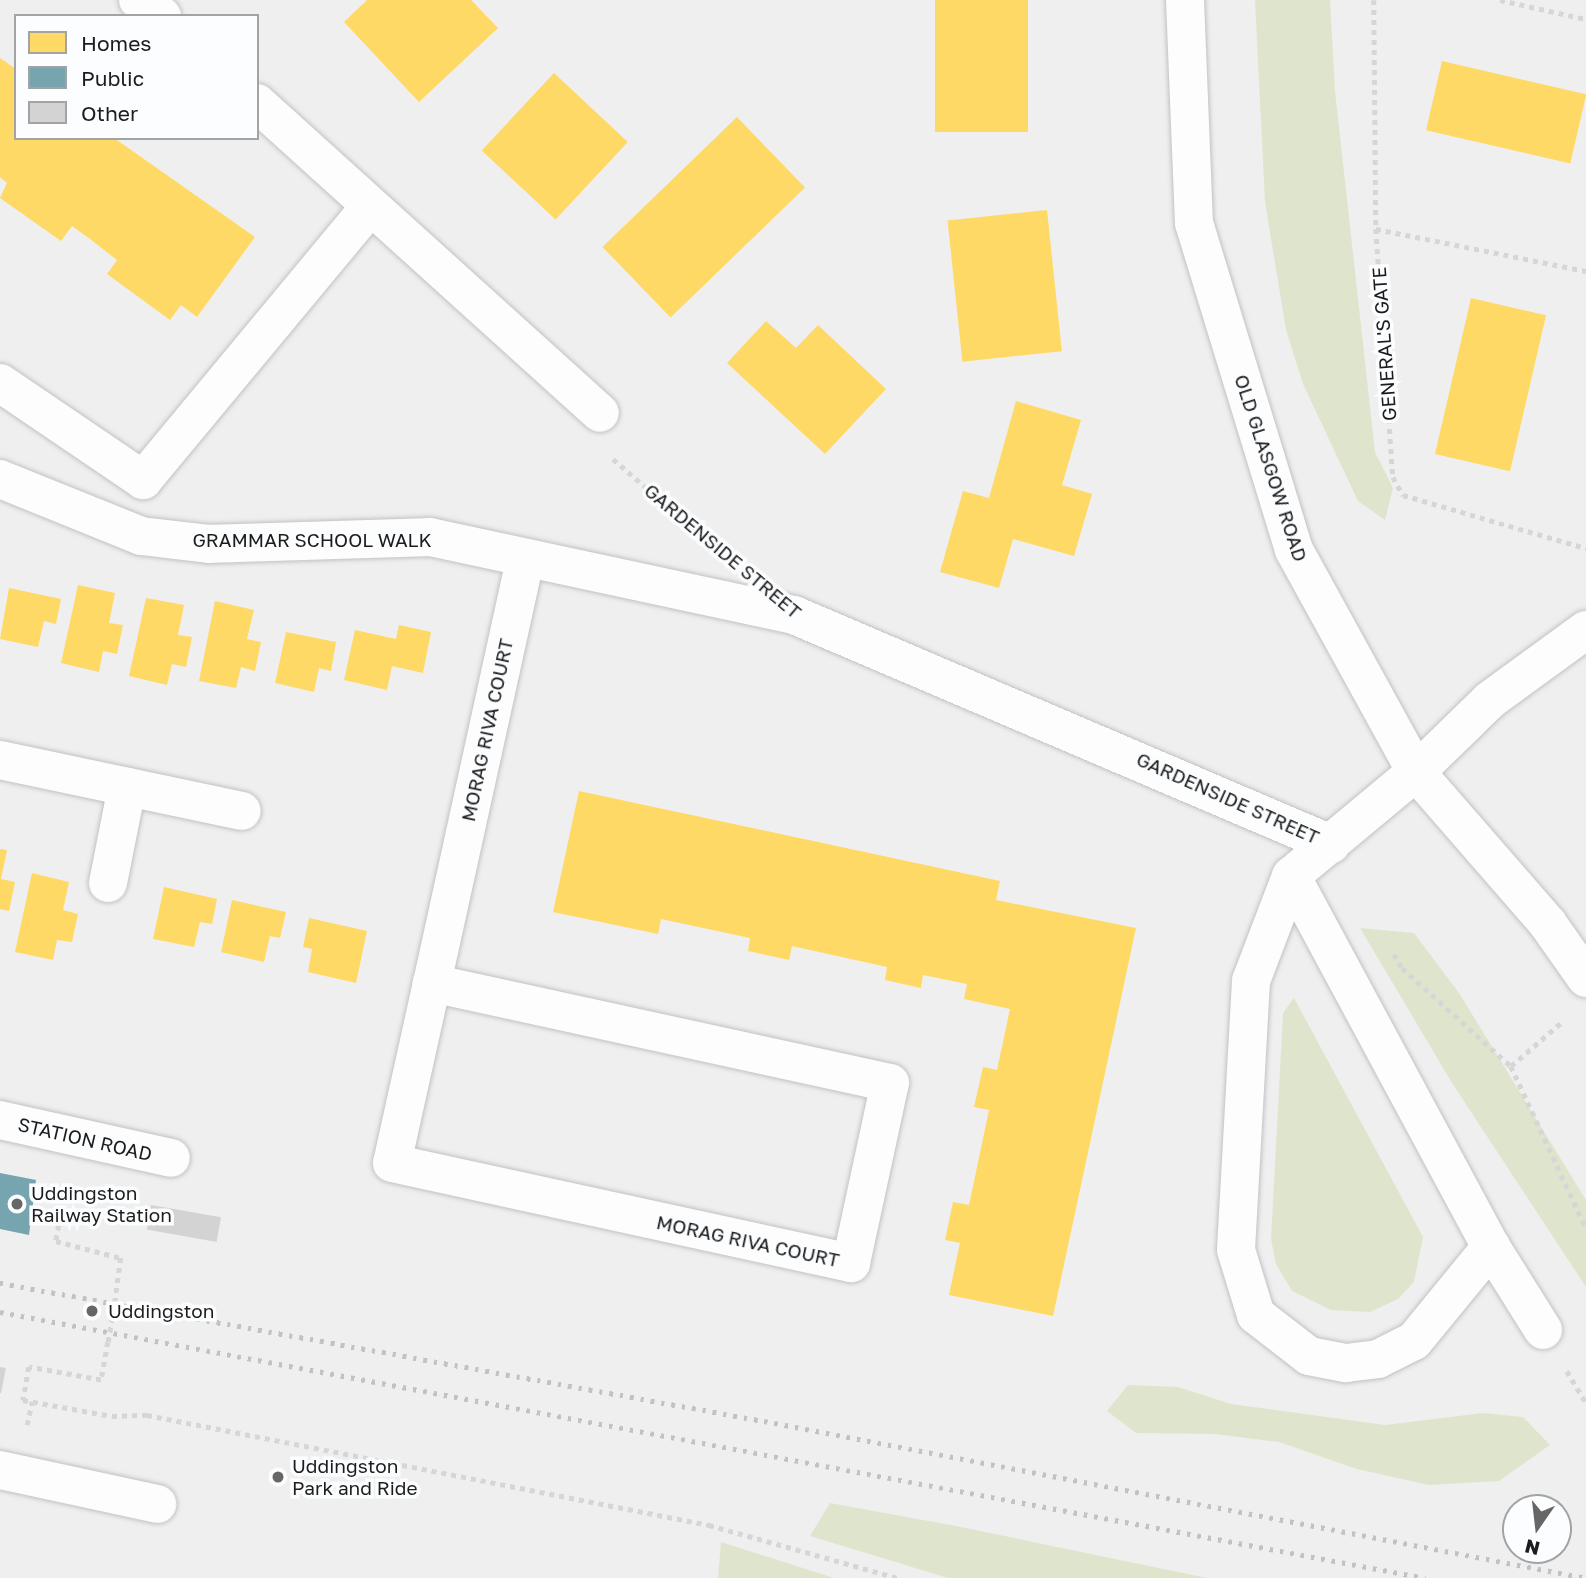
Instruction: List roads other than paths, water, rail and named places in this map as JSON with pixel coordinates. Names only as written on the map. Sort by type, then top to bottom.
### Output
[{"type":"street","points":[[138,0],[159,14]]},
{"type":"street","name":"OLD GLASGOW ROAD","points":[[1185,0],[1194,223],[1294,550],[1416,772],[1548,924],[1586,978]]},
{"type":"street","points":[[259,105],[600,413]]},
{"type":"street","points":[[0,383],[143,481],[370,207]]},
{"type":"street","name":"GRAMMAR SCHOOL WALK","points":[[0,479],[141,536],[209,544],[430,537],[794,615]]},
{"type":"street","name":"MORAG RIVA COURT","points":[[432,983],[890,1083],[851,1263],[392,1163],[525,559]]},
{"type":"street","name":"GARDENSIDE STREET","points":[[794,615],[1331,844]]},
{"type":"street","points":[[1491,1247],[1414,1341],[1378,1359],[1346,1363],[1309,1356],[1256,1315],[1236,1251],[1243,1065],[1251,981],[1292,877],[1416,772],[1490,700],[1586,629]]},
{"type":"street","points":[[0,760],[242,811]]},
{"type":"street","points":[[107,883],[127,787]]},
{"type":"street","points":[[1292,877],[1491,1247],[1543,1330]]},
{"type":"street","name":"STATION ROAD","points":[[0,1120],[171,1158]]},
{"type":"street","points":[[0,1470],[157,1504]]},
{"type":"railway","points":[[0,1283],[764,1421],[1586,1578]]},
{"type":"railway","points":[[0,1312],[1425,1578]]},
{"type":"place","name":"Uddingston Railway Station","points":[[17,1204]]},
{"type":"place","name":"Uddingston","points":[[92,1311]]},
{"type":"place","name":"Uddingston Park and Ride","points":[[278,1477]]}]
